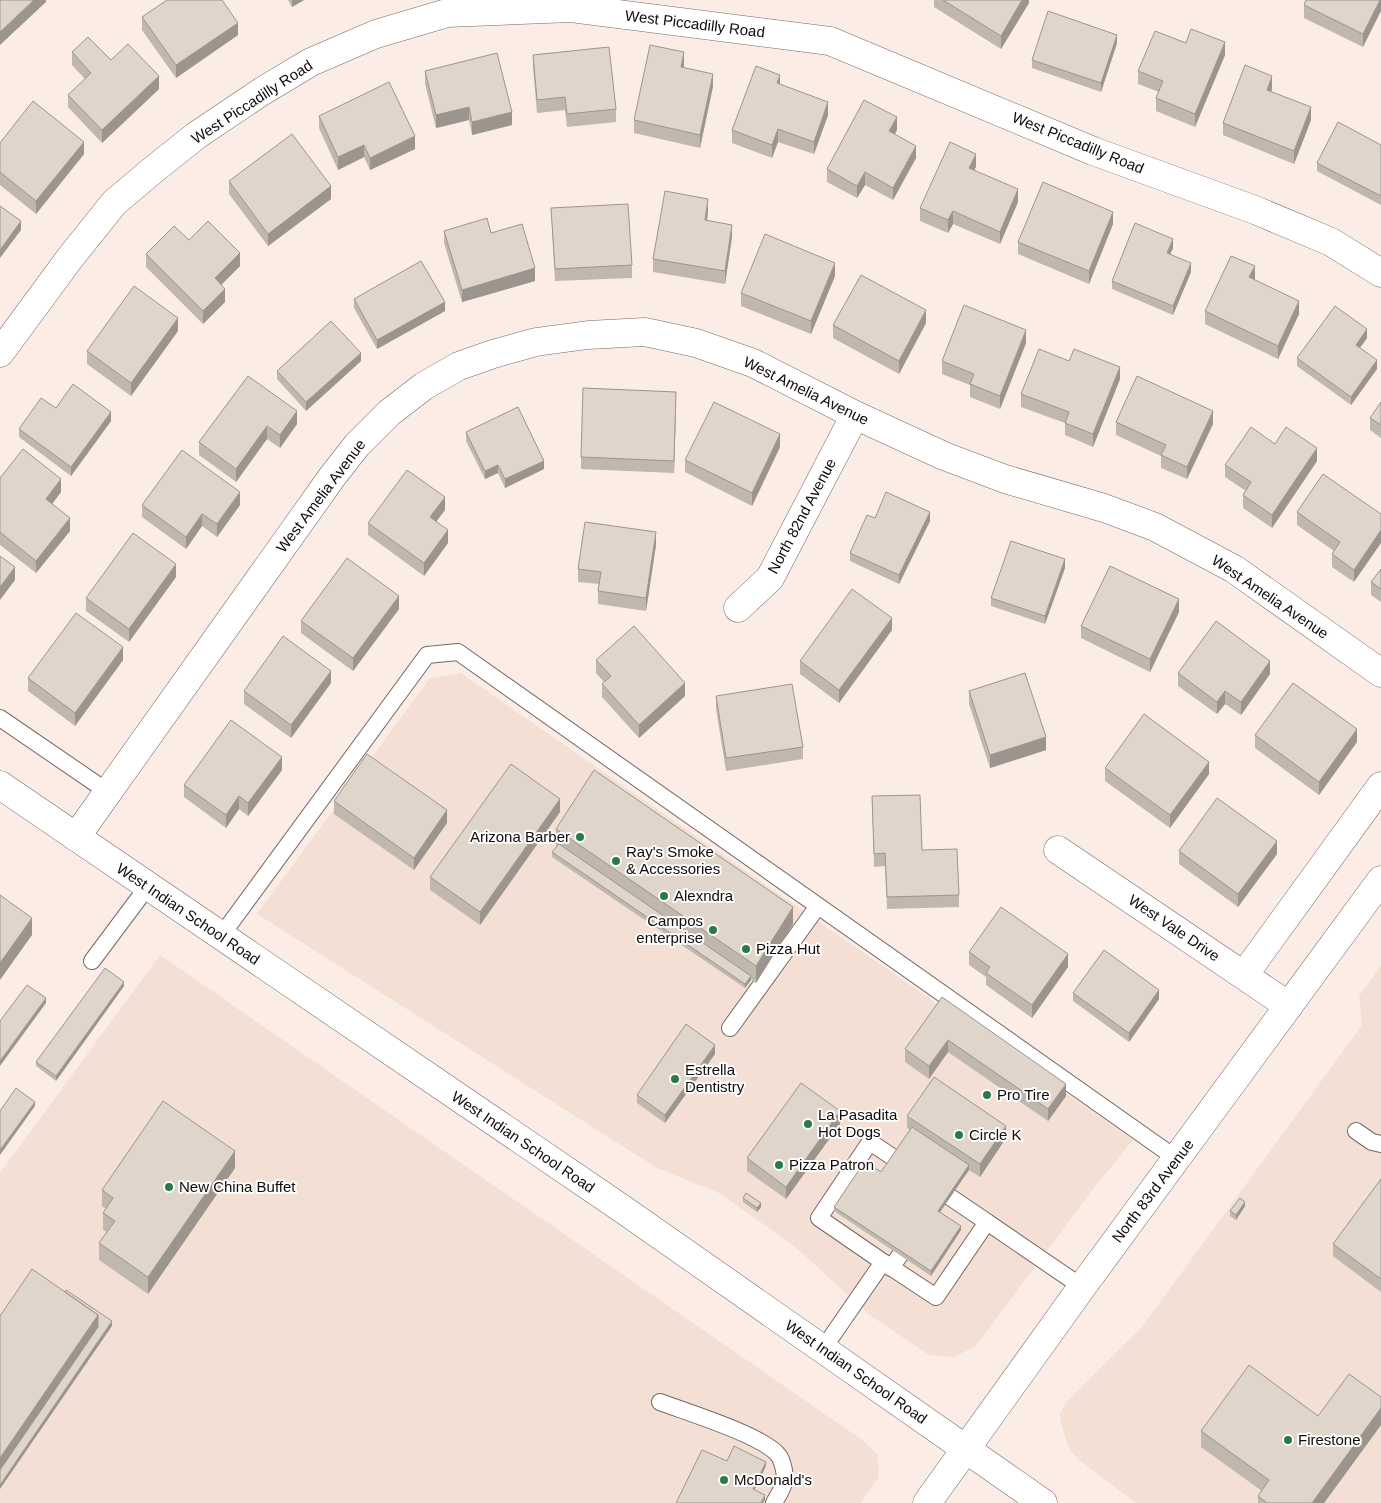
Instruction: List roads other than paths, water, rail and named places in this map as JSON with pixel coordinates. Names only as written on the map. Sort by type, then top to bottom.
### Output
[{"type":"street","name":"West Piccadilly Road","points":[[0,353],[70,258],[114,203],[153,170],[197,136],[261,92],[311,62],[446,6],[570,8],[830,41],[1093,151],[1255,210],[1331,242],[1381,272]]},
{"type":"street","name":"West Amelia Avenue","points":[[76,837],[332,477],[358,445],[389,413],[424,386],[459,366],[536,342],[588,335],[645,332],[696,343],[753,362],[855,416],[961,463],[1005,479],[1104,508],[1155,527],[1234,569],[1381,673]]},
{"type":"street","name":"North 82nd Avenue","points":[[738,608],[770,578],[855,416]]},
{"type":"street","name":"West Indian School Road","points":[[0,785],[582,1182],[1043,1503]]},
{"type":"street","points":[[1244,975],[1381,786]]},
{"type":"street","name":"West Vale Drive","points":[[1058,850],[1290,1006]]},
{"type":"street","name":"North 83rd Avenue","points":[[926,1503],[1381,880]]},
{"type":"lane","points":[[220,936],[427,655],[458,652],[1178,1159]]},
{"type":"lane","points":[[0,718],[108,792]]},
{"type":"lane","points":[[92,961],[148,886]]},
{"type":"lane","points":[[730,1028],[818,906]]},
{"type":"lane","points":[[1356,1131],[1372,1142],[1381,1144]]},
{"type":"lane","points":[[894,1158],[870,1142],[818,1218],[860,1237],[936,1298],[987,1222]]},
{"type":"lane","points":[[950,1197],[1082,1287]]},
{"type":"lane","points":[[823,1349],[891,1262]]},
{"type":"lane","points":[[660,1402],[748,1435],[767,1446],[779,1456],[785,1481],[774,1503]]},
{"type":"place","name":"Arizona Barber","points":[[580,837]]},
{"type":"place","name":"Ray's Smoke & Accessories","points":[[616,861]]},
{"type":"place","name":"Alexndra","points":[[664,896]]},
{"type":"place","name":"Campos enterprise","points":[[713,930]]},
{"type":"place","name":"Pizza Hut","points":[[746,949]]},
{"type":"place","name":"Estrella Dentistry","points":[[675,1079]]},
{"type":"place","name":"Pro Tire","points":[[987,1095]]},
{"type":"place","name":"La Pasadita Hot Dogs","points":[[808,1124]]},
{"type":"place","name":"Circle K","points":[[959,1135]]},
{"type":"place","name":"Pizza Patron","points":[[779,1165]]},
{"type":"place","name":"New China Buffet","points":[[169,1187]]},
{"type":"place","name":"Firestone","points":[[1288,1440]]},
{"type":"place","name":"McDonald's","points":[[724,1480]]}]
